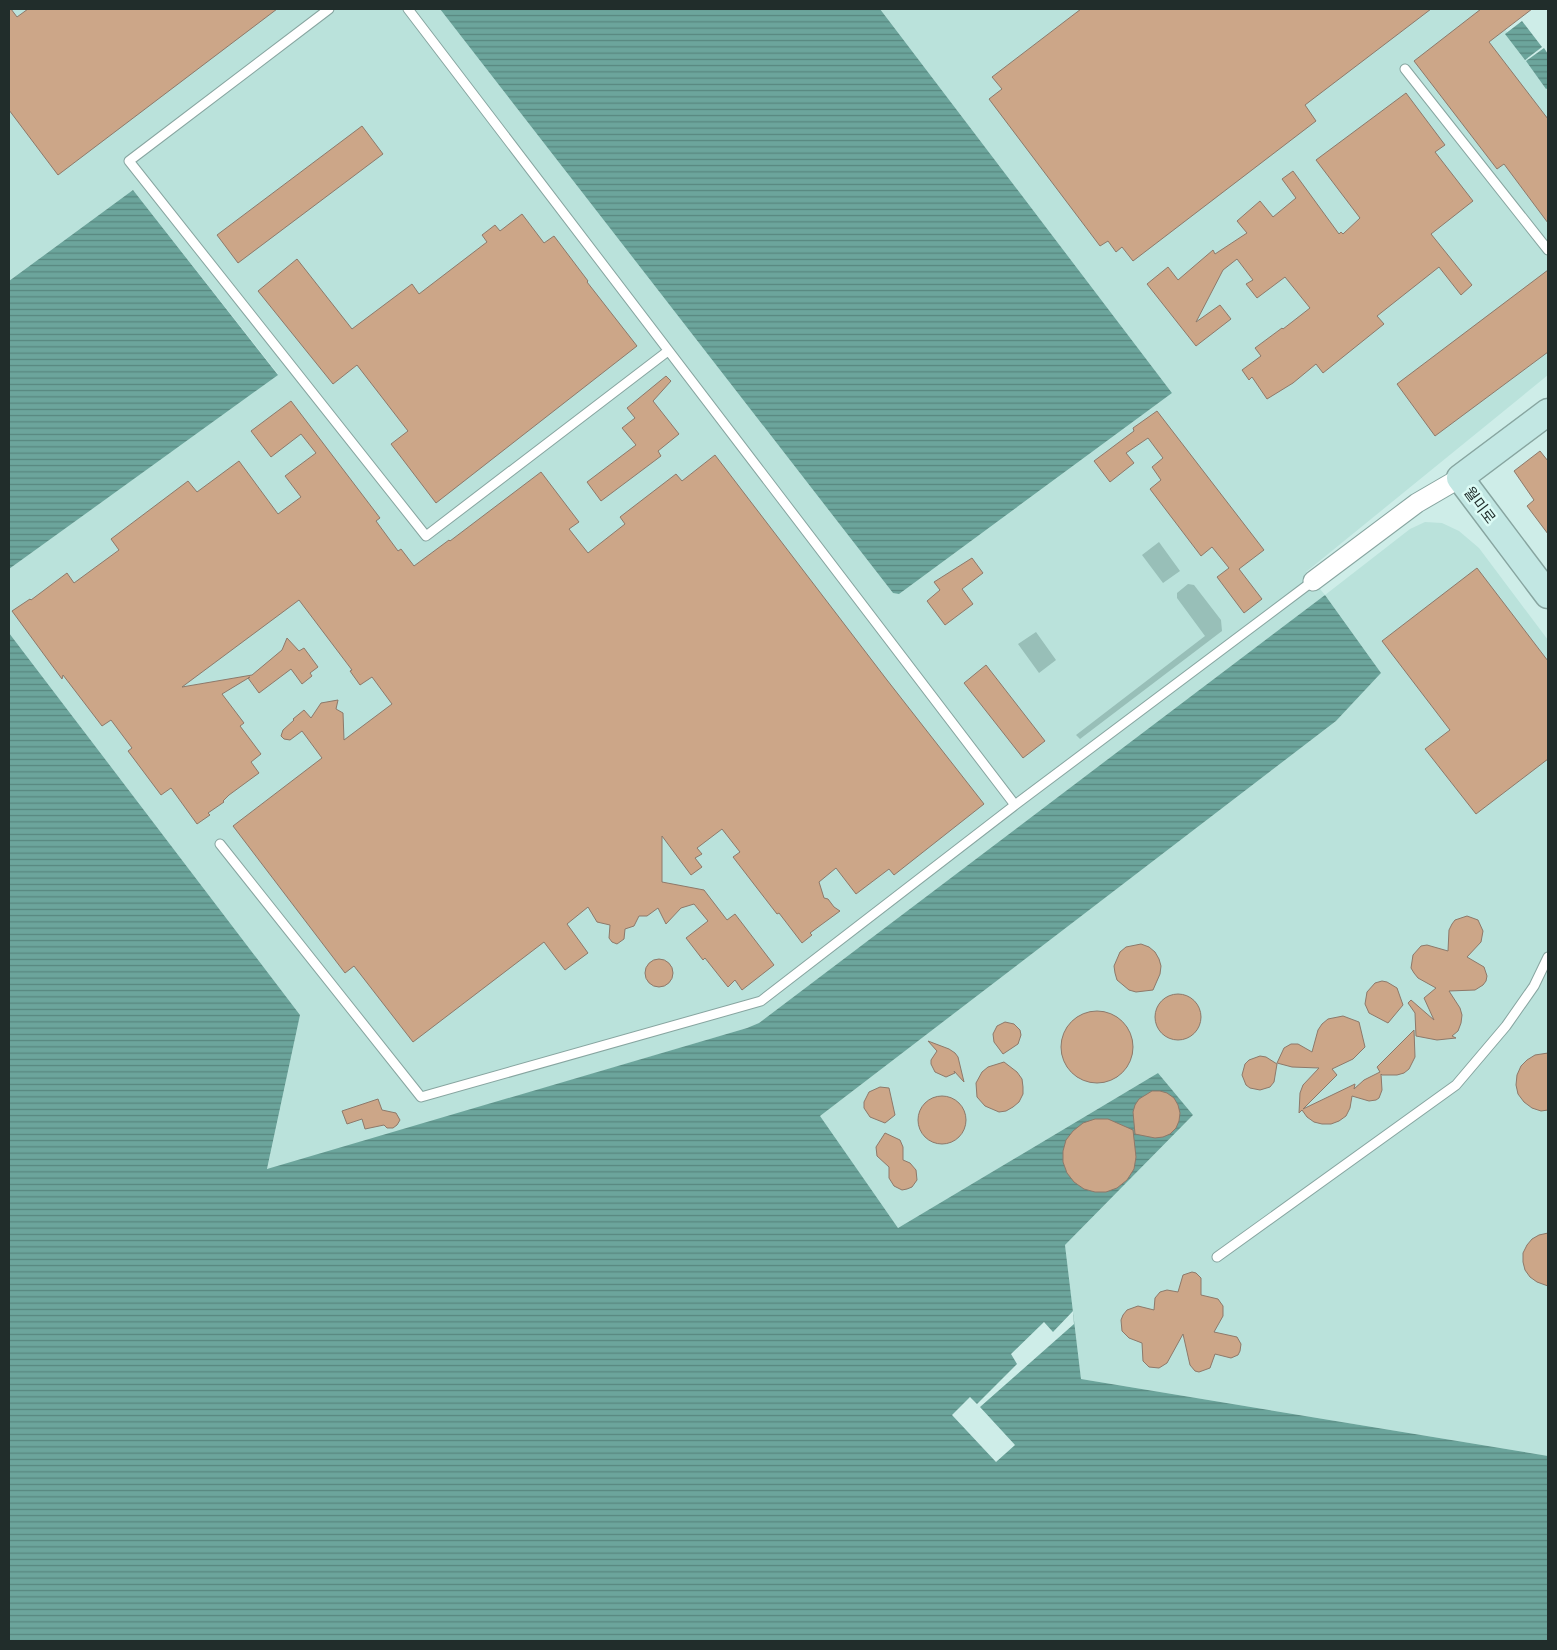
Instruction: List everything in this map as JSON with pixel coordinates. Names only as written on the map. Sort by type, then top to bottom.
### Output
[{"type":"main road","name":"월미로","points":[[1548,412],[1460,478],[1548,595]]},
{"type":"street","points":[[1313,581],[1417,504],[1460,478]]},
{"type":"lane","points":[[329,9],[129,161],[426,536],[668,351]]},
{"type":"lane","points":[[408,9],[1015,805]]},
{"type":"lane","points":[[1405,68],[1548,250]]},
{"type":"lane","points":[[220,844],[421,1097],[761,1001],[1015,805],[1313,581]]},
{"type":"lane","points":[[1217,1257],[1456,1085],[1506,1026],[1534,986],[1548,957]]},
{"type":"shaded area","points":[[9,9],[440,9],[893,593],[1172,393],[880,9],[1489,9],[1548,84],[1548,375],[1306,572],[1325,595],[759,1023],[267,1170],[300,1015],[9,633],[9,569],[278,374],[133,190],[9,281]]},
{"type":"shaded area","points":[[440,9],[880,9],[1172,393],[899,594],[893,593]]},
{"type":"shaded area","points":[[1522,21],[1542,47],[1525,60],[1505,34]]},
{"type":"shaded area","points":[[1544,48],[1548,54],[1548,88],[1546,89],[1526,61]]},
{"type":"shaded area","points":[[133,190],[278,375],[9,569],[9,281]]},
{"type":"shaded area","points":[[1425,522],[1442,523],[1459,531],[1479,548],[1548,640],[1548,1456],[1081,1379],[1065,1245],[1193,1115],[1158,1073],[898,1228],[819,1116],[1336,721],[1381,673],[1325,595],[1410,529]]},
{"type":"shaded area","points":[[1159,542],[1180,571],[1163,583],[1142,555]]},
{"type":"shaded area","points":[[1188,584],[1194,585],[1221,620],[1222,631],[1080,739],[1076,735],[1205,636],[1177,598],[1177,593]]},
{"type":"shaded area","points":[[1325,595],[1381,673],[1336,721],[820,1116],[898,1228],[1158,1073],[1193,1115],[1065,1245],[1081,1379],[1548,1456],[1548,1641],[9,1641],[9,633],[300,1015],[267,1169],[759,1023]]},
{"type":"shaded area","points":[[1036,632],[1056,660],[1039,673],[1018,644]]},
{"type":"pier","points":[[1073,1311],[1074,1324],[980,1407],[1015,1445],[996,1462],[952,1415],[970,1397],[977,1404],[1017,1364],[1011,1354],[1044,1322],[1053,1332]]},
{"type":"building","points":[[9,9],[17,17],[28,9],[277,9],[58,175],[9,110]]},
{"type":"building","points":[[1081,9],[1431,9],[1305,105],[1316,121],[1133,261],[1122,247],[1116,252],[1108,241],[1100,246],[989,99],[1002,89],[992,77]]},
{"type":"building","points":[[1481,9],[1532,9],[1489,42],[1548,119],[1548,223],[1504,164],[1497,169],[1414,61]]},
{"type":"building","points":[[1406,93],[1445,145],[1435,152],[1473,201],[1431,234],[1472,285],[1461,295],[1439,267],[1377,316],[1384,324],[1323,373],[1316,364],[1293,383],[1267,399],[1252,377],[1249,380],[1242,370],[1261,356],[1255,348],[1310,308],[1285,277],[1257,298],[1246,284],[1253,280],[1237,259],[1223,270],[1196,322],[1220,305],[1231,319],[1196,346],[1147,284],[1168,267],[1178,280],[1213,250],[1215,254],[1247,233],[1237,221],[1260,201],[1273,217],[1296,198],[1282,179],[1293,171],[1339,234],[1341,232],[1343,234],[1360,218],[1316,160]]},
{"type":"building","points":[[362,126],[383,154],[238,263],[217,235]]},
{"type":"building","points":[[522,214],[544,243],[554,236],[637,346],[436,503],[391,444],[408,431],[357,365],[333,384],[258,291],[297,259],[352,329],[412,284],[419,294],[487,242],[482,235],[495,225],[500,231]]},
{"type":"building","points":[[1548,270],[1548,352],[1435,436],[1397,384]]},
{"type":"building","points":[[666,376],[671,381],[653,401],[679,434],[658,451],[661,456],[601,501],[587,482],[636,445],[622,428],[635,418],[627,408]]},
{"type":"building","points":[[291,401],[380,518],[376,521],[398,551],[401,549],[414,566],[541,472],[579,522],[569,529],[588,553],[625,524],[620,517],[676,474],[682,481],[715,455],[984,804],[894,875],[889,869],[856,894],[836,868],[819,882],[824,898],[828,899],[840,911],[810,933],[812,935],[802,943],[733,857],[740,852],[722,829],[697,848],[702,854],[695,858],[702,867],[691,875],[662,836],[662,882],[704,890],[727,920],[735,914],[774,965],[742,990],[735,980],[728,987],[686,938],[708,921],[694,904],[681,908],[666,924],[658,908],[647,916],[639,916],[634,926],[625,929],[624,939],[617,944],[609,938],[610,925],[597,922],[588,907],[567,924],[588,953],[565,970],[544,942],[413,1042],[354,966],[345,973],[233,826],[322,758],[302,731],[290,740],[284,739],[281,736],[283,730],[304,710],[311,718],[321,703],[338,700],[336,709],[343,713],[344,740],[392,704],[372,677],[360,685],[350,671],[352,670],[299,600],[182,687],[252,675],[282,650],[287,638],[299,651],[304,648],[318,667],[310,673],[312,676],[302,684],[291,669],[259,693],[248,678],[222,694],[244,723],[240,726],[261,754],[251,762],[259,773],[229,795],[224,802],[208,813],[210,815],[197,824],[171,788],[161,795],[128,751],[132,748],[111,720],[102,726],[63,675],[62,679],[12,611],[31,600],[67,573],[74,583],[119,550],[111,539],[188,481],[197,492],[239,461],[278,514],[301,497],[285,476],[316,453],[301,434],[271,457],[251,431]]},
{"type":"building","points":[[1157,411],[1264,550],[1239,569],[1262,599],[1244,613],[1217,577],[1229,568],[1212,547],[1201,556],[1150,489],[1161,480],[1152,467],[1163,458],[1148,438],[1126,453],[1134,463],[1110,482],[1094,461],[1134,431],[1133,428]]},
{"type":"building","points":[[1540,451],[1548,461],[1548,534],[1527,506],[1534,500],[1514,471]]},
{"type":"building","points":[[972,558],[983,573],[962,589],[973,604],[945,625],[927,601],[940,590],[934,582]]},
{"type":"building","points":[[1477,568],[1548,661],[1548,759],[1476,814],[1425,749],[1450,730],[1382,641]]},
{"type":"building","points":[[986,665],[1045,741],[1023,758],[964,683]]},
{"type":"building","points":[[1467,916],[1478,920],[1483,931],[1481,942],[1467,957],[1484,967],[1487,976],[1486,981],[1475,990],[1449,991],[1460,1008],[1462,1015],[1458,1031],[1452,1036],[1456,1038],[1437,1040],[1416,1036],[1415,1013],[1408,1003],[1411,1000],[1434,1020],[1424,998],[1436,988],[1418,978],[1414,973],[1411,968],[1413,955],[1421,946],[1427,945],[1448,951],[1449,930],[1452,924],[1455,920]]},
{"type":"building","points":[[1141,944],[1155,952],[1161,966],[1160,974],[1153,990],[1136,992],[1129,990],[1117,980],[1114,966],[1120,952],[1126,947]]},
{"type":"building","points":[[659,959],[669,963],[673,973],[669,983],[659,987],[649,983],[645,973],[649,963]]},
{"type":"building","points":[[1382,981],[1397,988],[1403,1005],[1388,1023],[1369,1013],[1365,1004],[1367,992],[1375,983]]},
{"type":"building","points":[[1173,994],[1183,994],[1195,1000],[1200,1008],[1200,1026],[1195,1034],[1187,1039],[1173,1040],[1165,1037],[1158,1030],[1155,1022],[1155,1012],[1158,1004],[1165,997]]},
{"type":"building","points":[[1104,1011],[1123,1021],[1131,1033],[1133,1047],[1131,1061],[1123,1073],[1111,1081],[1090,1083],[1071,1073],[1063,1061],[1061,1040],[1071,1021],[1083,1013]]},
{"type":"building","points":[[1343,1016],[1359,1022],[1365,1047],[1353,1059],[1332,1069],[1337,1075],[1303,1109],[1355,1084],[1354,1089],[1364,1080],[1380,1072],[1377,1067],[1414,1030],[1415,1057],[1409,1069],[1404,1073],[1397,1075],[1381,1074],[1382,1090],[1379,1098],[1369,1101],[1352,1096],[1350,1108],[1346,1116],[1331,1124],[1322,1124],[1314,1122],[1302,1110],[1299,1113],[1300,1093],[1303,1085],[1319,1068],[1292,1067],[1277,1063],[1284,1048],[1291,1044],[1298,1044],[1312,1052],[1318,1030],[1322,1024],[1328,1019]]},
{"type":"building","points":[[1005,1022],[1014,1024],[1020,1030],[1021,1035],[1018,1044],[1003,1054],[994,1042],[993,1034],[997,1026]]},
{"type":"building","points":[[928,1041],[955,1053],[958,1057],[964,1082],[954,1071],[955,1073],[946,1077],[935,1072],[931,1060],[937,1051]]},
{"type":"building","points":[[1548,1053],[1548,1110],[1541,1111],[1532,1108],[1518,1094],[1516,1085],[1517,1075],[1521,1066],[1527,1060],[1535,1055]]},
{"type":"building","points":[[1260,1056],[1266,1057],[1277,1064],[1274,1082],[1270,1087],[1260,1090],[1246,1085],[1242,1075],[1245,1064],[1249,1060]]},
{"type":"building","points":[[1004,1062],[1017,1072],[1022,1079],[1023,1094],[1019,1102],[1013,1107],[999,1112],[985,1106],[977,1097],[976,1083],[982,1072],[988,1067]]},
{"type":"building","points":[[880,1087],[889,1088],[895,1115],[885,1123],[870,1117],[864,1108],[864,1102],[869,1092]]},
{"type":"building","points":[[1152,1091],[1167,1093],[1174,1098],[1180,1113],[1176,1128],[1170,1134],[1163,1137],[1155,1138],[1135,1134],[1133,1112],[1135,1105],[1139,1099]]},
{"type":"building","points":[[942,1096],[951,1098],[959,1103],[964,1111],[966,1120],[964,1129],[959,1137],[951,1142],[942,1144],[933,1142],[925,1137],[920,1129],[918,1120],[920,1111],[925,1103],[933,1098]]},
{"type":"building","points":[[378,1099],[382,1110],[396,1113],[400,1120],[397,1125],[393,1128],[387,1128],[384,1125],[365,1129],[362,1119],[347,1124],[342,1111]]},
{"type":"building","points":[[1095,1119],[1108,1119],[1133,1130],[1136,1157],[1134,1169],[1127,1180],[1117,1188],[1106,1192],[1084,1189],[1074,1182],[1067,1173],[1063,1162],[1066,1140],[1083,1123]]},
{"type":"building","points":[[885,1133],[900,1140],[903,1147],[903,1160],[910,1163],[916,1170],[917,1180],[912,1187],[902,1190],[894,1186],[889,1178],[889,1167],[877,1156],[876,1147]]},
{"type":"building","points":[[1548,1233],[1548,1286],[1530,1277],[1525,1270],[1523,1253],[1532,1239]]},
{"type":"building","points":[[1192,1272],[1201,1278],[1201,1295],[1218,1299],[1223,1306],[1223,1316],[1214,1332],[1237,1337],[1241,1344],[1240,1351],[1238,1355],[1231,1358],[1215,1354],[1210,1368],[1199,1372],[1195,1371],[1190,1365],[1183,1334],[1167,1363],[1159,1368],[1149,1367],[1143,1361],[1142,1343],[1129,1338],[1122,1331],[1121,1320],[1123,1315],[1127,1310],[1138,1306],[1154,1310],[1155,1298],[1160,1292],[1167,1290],[1178,1292],[1183,1275]]}]
